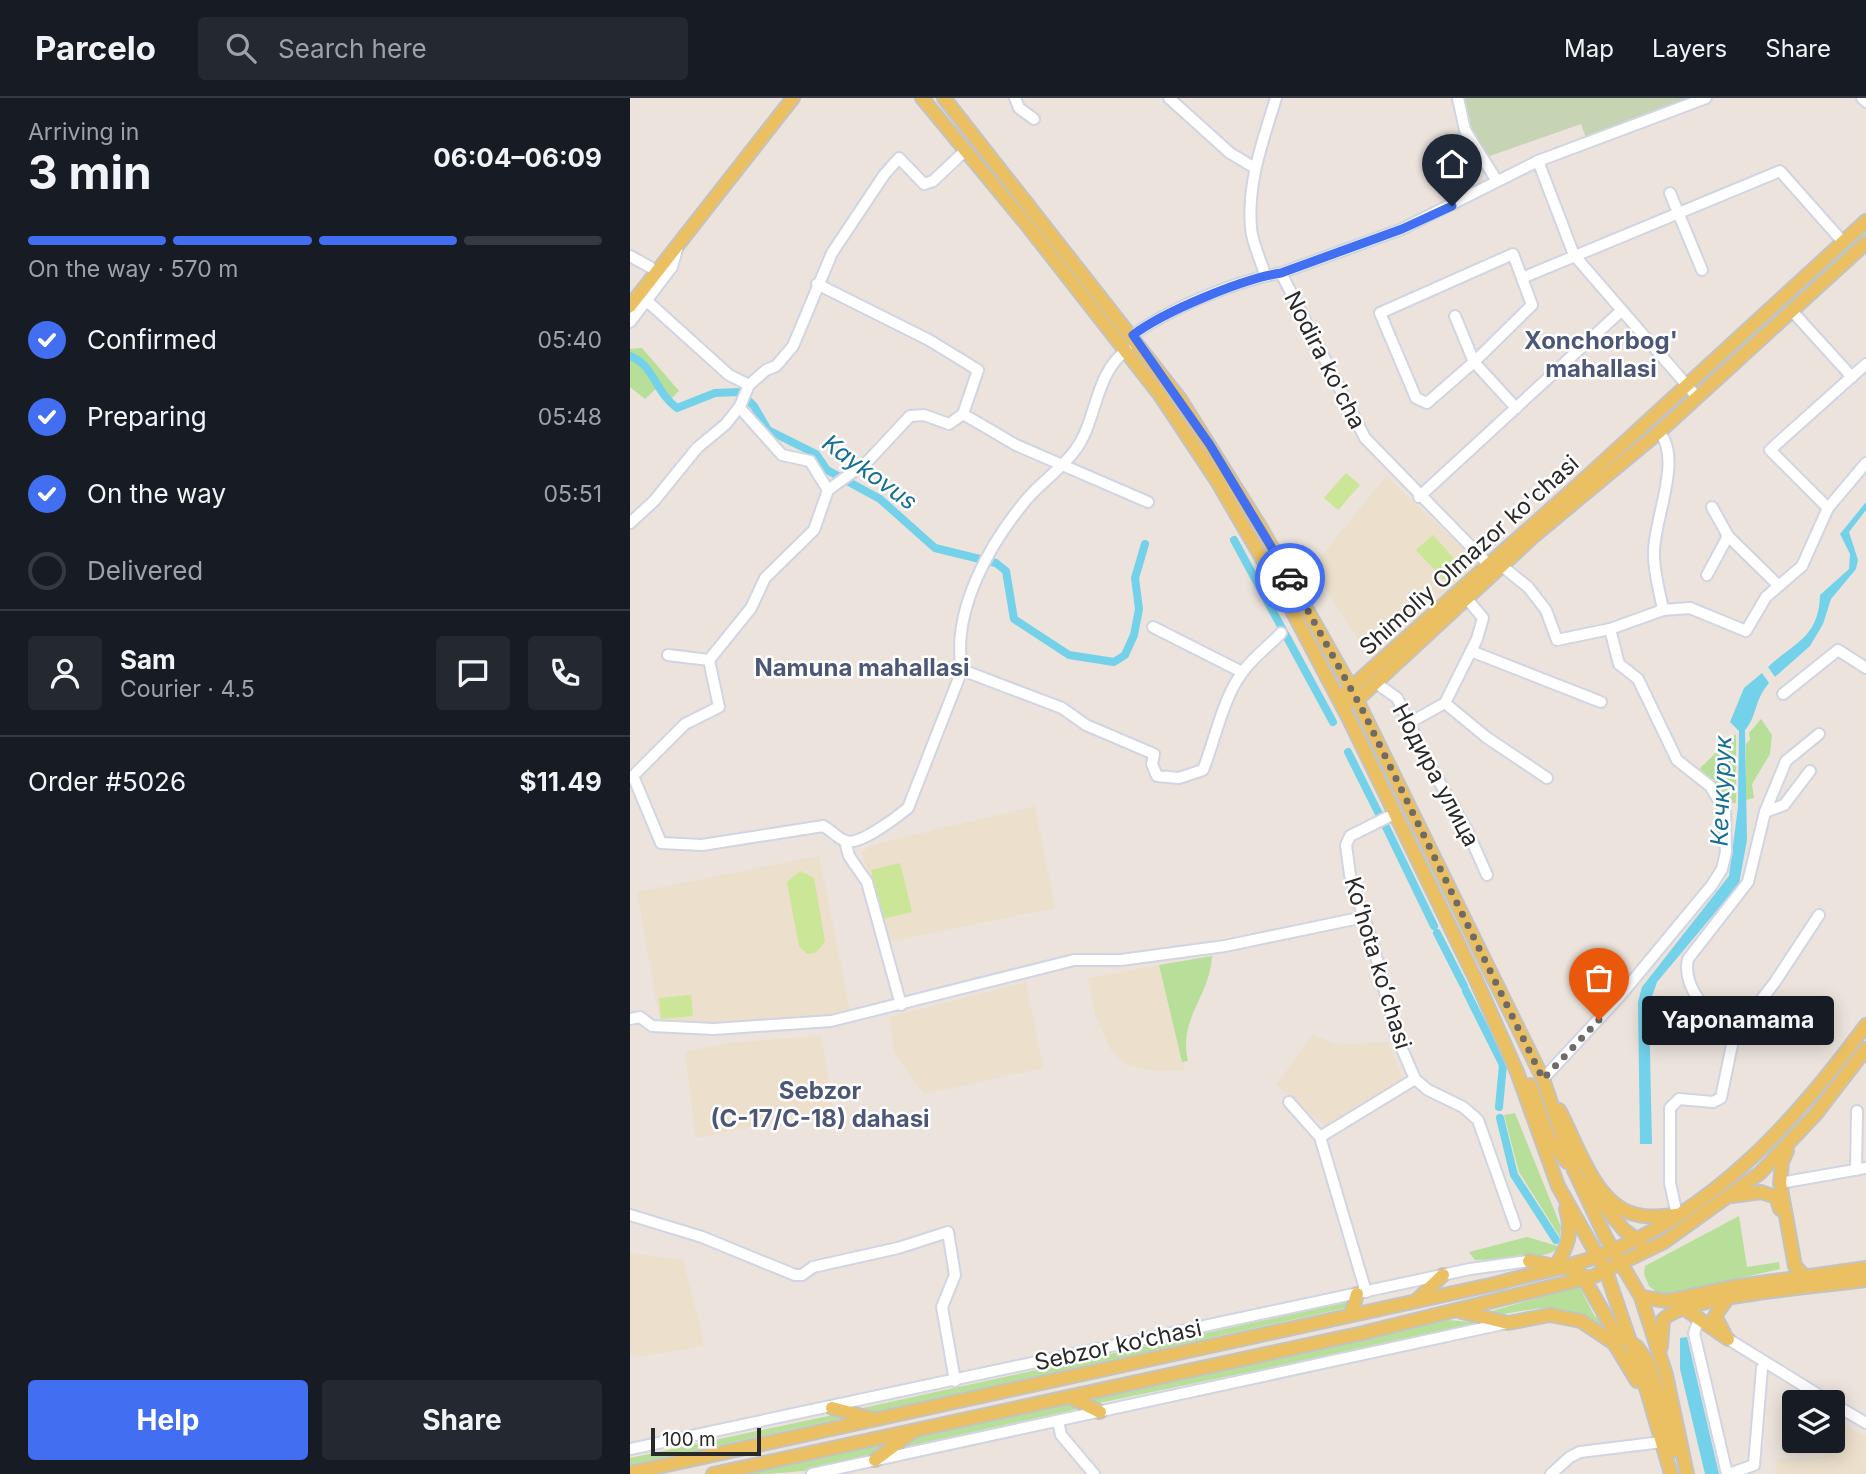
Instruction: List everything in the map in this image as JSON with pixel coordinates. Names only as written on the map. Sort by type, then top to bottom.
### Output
[{"type":"main road","points":[[630,293],[783,98]]},
{"type":"main road","points":[[630,306],[793,98]]},
{"type":"main road","points":[[922,98],[1205,448],[1340,701],[1477,982],[1517,1072],[1559,1186],[1570,1229],[1568,1247],[1555,1267]]},
{"type":"main road","points":[[944,98],[1133,335],[1280,559],[1350,686],[1596,1181],[1610,1200],[1638,1215],[1677,1215]]},
{"type":"main road","points":[[1027,225],[1036,224],[1039,215]]},
{"type":"main road","name":"Shimoliy Olmazor ko'chasi","points":[[1357,700],[1377,683],[1418,637],[1496,566],[1685,384],[1866,221]]},
{"type":"main road","name":"Shimoliy Olmazor ko'chasi","points":[[1532,531],[1660,432],[1866,243]]},
{"type":"main road","name":"Shimoliy Olmazor ko'chasi","points":[[1340,701],[1350,686],[1369,675],[1467,598],[1496,566]]},
{"type":"main road","points":[[1340,701],[1357,700]]},
{"type":"main road","points":[[1477,982],[1528,1080],[1549,1139],[1624,1230],[1636,1240],[1653,1248]]},
{"type":"main road","name":"Sebzor ko‘chasi","points":[[630,1473],[1415,1301],[1598,1256],[1636,1240],[1677,1215],[1712,1191],[1781,1132],[1824,1082],[1866,1025]]},
{"type":"main road","points":[[1790,1279],[1795,1266],[1780,1182],[1782,1162],[1790,1144],[1866,1049]]},
{"type":"main road","points":[[1543,1079],[1574,1170],[1641,1297],[1661,1358],[1685,1474]]},
{"type":"main road","name":"Sebzor ko‘chasi","points":[[713,1474],[1363,1333],[1584,1278],[1606,1271],[1653,1248],[1732,1196],[1790,1144]]},
{"type":"main road","points":[[1559,1186],[1606,1271],[1632,1343],[1671,1474]]},
{"type":"main road","points":[[1732,1196],[1767,1192],[1779,1202],[1789,1266],[1776,1287]]},
{"type":"main road","points":[[1529,1261],[1562,1255]]},
{"type":"main road","points":[[1529,1261],[1571,1269],[1584,1278],[1614,1331],[1632,1343],[1648,1362],[1685,1474]]},
{"type":"main road","points":[[1795,1266],[1805,1277]]},
{"type":"main road","points":[[1661,1358],[1663,1320],[1682,1307],[1776,1287],[1790,1279],[1866,1268]]},
{"type":"main road","points":[[1415,1301],[1443,1275]]},
{"type":"main road","points":[[1641,1297],[1667,1301],[1776,1287],[1866,1280]]},
{"type":"main road","points":[[1362,1293],[1356,1314],[1363,1333]]},
{"type":"main road","points":[[1728,1298],[1718,1307],[1715,1318],[1728,1339]]},
{"type":"main road","points":[[1682,1307],[1728,1339]]},
{"type":"main road","points":[[1458,1311],[1508,1323],[1542,1315],[1559,1316],[1581,1321],[1606,1336],[1633,1370],[1662,1442]]},
{"type":"main road","points":[[975,1397],[980,1416]]},
{"type":"main road","points":[[1070,1397],[1100,1412]]},
{"type":"main road","points":[[832,1408],[876,1420]]},
{"type":"main road","points":[[875,1460],[914,1430]]},
{"type":"street","points":[[1015,98],[1019,108],[1034,119]]},
{"type":"street","points":[[1169,98],[1230,153],[1255,168]]},
{"type":"street","points":[[1265,275],[1251,229],[1255,168],[1276,98]]},
{"type":"street","points":[[1458,98],[1465,130],[1497,181]]},
{"type":"street","points":[[1133,335],[1186,307],[1265,275],[1281,273],[1402,229],[1538,161],[1706,98]]},
{"type":"street","points":[[1862,98],[1866,102]]},
{"type":"street","points":[[630,523],[654,502],[697,448],[726,424],[740,407],[748,388],[766,370],[776,366],[793,346],[817,284],[858,211],[900,158],[924,184],[933,181],[966,150]]},
{"type":"street","points":[[1538,161],[1574,255],[1698,397]]},
{"type":"street","points":[[1522,278],[1780,171],[1843,242]]},
{"type":"street","points":[[1670,193],[1702,270]]},
{"type":"street","points":[[630,322],[672,267],[679,242]]},
{"type":"street","points":[[1511,254],[1532,305],[1474,362],[1427,403],[1421,402],[1416,398],[1381,310],[1511,254]]},
{"type":"street","points":[[630,256],[650,267]]},
{"type":"street","name":"Nodira ko'cha","points":[[1281,273],[1318,340],[1358,429],[1419,497],[1496,566],[1528,587],[1546,610],[1556,639],[1610,629],[1663,610],[1699,609],[1746,631],[1763,601],[1778,585]]},
{"type":"street","points":[[709,660],[751,608],[765,578],[814,530],[832,488],[887,444],[910,416],[924,415],[949,424],[963,414],[978,370],[929,340],[817,284]]},
{"type":"street","points":[[647,302],[729,375],[748,388]]},
{"type":"street","points":[[1419,497],[1621,311]]},
{"type":"street","points":[[1792,311],[1852,377]]},
{"type":"street","points":[[1455,317],[1474,362],[1516,408]]},
{"type":"street","points":[[709,660],[719,707],[685,724],[632,776],[661,843],[702,845],[823,826],[845,841],[856,842],[908,807],[962,670],[958,645],[973,590],[990,552],[1028,498],[1077,448],[1113,363],[1127,350]]},
{"type":"street","points":[[1828,508],[1770,450],[1866,364]]},
{"type":"street","points":[[740,407],[782,454],[810,461],[832,488]]},
{"type":"street","points":[[963,414],[1016,445],[1148,502]]},
{"type":"street","points":[[1660,432],[1671,461],[1655,527],[1653,555],[1663,610]]},
{"type":"street","points":[[1712,507],[1728,536],[1778,585],[1802,566],[1828,508],[1866,463]]},
{"type":"street","points":[[1707,575],[1728,536]]},
{"type":"street","points":[[1409,723],[1445,703],[1471,651],[1483,622],[1467,598]]},
{"type":"street","points":[[1153,627],[1242,672]]},
{"type":"street","points":[[1543,1079],[1620,996],[1712,885],[1722,869],[1726,852],[1726,819],[1721,803],[1710,786],[1677,760],[1638,679],[1619,664],[1610,629]]},
{"type":"street","points":[[962,670],[1062,708],[1087,725],[1154,754],[1152,764],[1157,776],[1179,778],[1203,770],[1218,733],[1225,704],[1242,672],[1281,633]]},
{"type":"street","points":[[1783,694],[1838,650],[1866,668]]},
{"type":"street","points":[[1471,651],[1601,702]]},
{"type":"street","points":[[668,655],[709,660]]},
{"type":"street","name":"Нодира улица","points":[[1377,683],[1397,698],[1467,830],[1487,875]]},
{"type":"street","points":[[1445,703],[1486,737],[1547,778]]},
{"type":"street","points":[[1734,1035],[1699,1002],[1687,964],[1691,954],[1748,882],[1765,812],[1786,761],[1819,734]]},
{"type":"street","points":[[1765,812],[1784,805],[1810,771]]},
{"type":"street","name":"Koʻhota koʻchasi","points":[[1396,813],[1350,836],[1346,845],[1350,875],[1396,1035],[1415,1079],[1428,1090],[1460,1104],[1478,1120],[1516,1225]]},
{"type":"street","points":[[845,841],[849,856],[867,882],[901,1005]]},
{"type":"street","points":[[1677,1215],[1670,1183],[1670,1108],[1684,1098],[1719,1100],[1734,1035],[1819,915]]},
{"type":"street","points":[[630,1018],[640,1017],[652,1026],[671,1028],[746,1029],[831,1021],[1074,960],[1121,960],[1225,946],[1364,917]]},
{"type":"street","points":[[1320,1137],[1415,1079]]},
{"type":"street","points":[[1289,1102],[1320,1137],[1362,1293]]},
{"type":"street","points":[[1780,1182],[1861,1169],[1857,1111]]},
{"type":"street","points":[[630,1215],[702,1237],[795,1275],[802,1275],[813,1267],[898,1248],[948,1232],[955,1275],[942,1307],[955,1381]]},
{"type":"street","name":"Sebzor ko‘chasi","points":[[630,1450],[1443,1275],[1529,1261]]},
{"type":"street","points":[[1699,1319],[1693,1333],[1728,1474],[1754,1465],[1762,1368],[1765,1363]]},
{"type":"street","points":[[812,1474],[1508,1323]]},
{"type":"street","points":[[1728,1339],[1811,1390]]},
{"type":"street","points":[[1845,1410],[1866,1423]]},
{"type":"street","points":[[1058,1420],[1061,1436],[1094,1474]]},
{"type":"street","points":[[1551,1474],[1580,1452],[1662,1442]]},
{"type":"shaded area","points":[[1386,476],[1481,566],[1374,663],[1312,568]]},
{"type":"shaded area","points":[[1035,806],[1055,908],[887,942],[862,853],[869,846]]},
{"type":"shaded area","points":[[819,856],[850,1011],[781,1024],[660,1021],[637,892]]},
{"type":"shaded area","points":[[1159,965],[1185,1070],[1152,1071],[1127,1065],[1112,1052],[1096,1017],[1088,978]]},
{"type":"shaded area","points":[[1026,982],[1043,1068],[924,1094],[894,1053],[889,1017]]},
{"type":"shaded area","points":[[1313,1035],[1338,1045],[1388,1042],[1403,1079],[1325,1126],[1276,1085]]},
{"type":"shaded area","points":[[821,1036],[833,1110],[696,1138],[685,1052],[728,1043]]},
{"type":"shaded area","points":[[630,1253],[683,1260],[705,1346],[636,1357],[630,1353]]},
{"type":"shaded area","points":[[1845,1425],[1866,1437],[1866,1474],[1775,1474],[1777,1459],[1823,1457],[1825,1453],[1845,1453]]},
{"type":"green space","points":[[1461,98],[1686,99],[1586,138],[1581,124],[1487,157],[1466,126]]},
{"type":"green space","points":[[1866,226],[1866,235],[1705,384],[1700,379]]},
{"type":"green space","points":[[642,348],[679,391],[671,399],[657,388],[645,399],[630,387],[630,349]]},
{"type":"green space","points":[[1346,473],[1360,485],[1338,510],[1324,498]]},
{"type":"green space","points":[[1433,535],[1460,565],[1444,580],[1416,550]]},
{"type":"green space","points":[[1761,719],[1772,735],[1770,754],[1752,784],[1754,798],[1746,800],[1746,744],[1750,740],[1749,733]]},
{"type":"green space","points":[[1736,734],[1736,803],[1722,802],[1700,768]]},
{"type":"green space","points":[[900,863],[912,912],[882,919],[871,870]]},
{"type":"green space","points":[[800,871],[814,878],[825,942],[815,953],[807,954],[799,946],[787,882]]},
{"type":"green space","points":[[1212,956],[1206,984],[1187,1032],[1188,1061],[1182,1062],[1159,965]]},
{"type":"green space","points":[[691,995],[693,1016],[661,1019],[659,998]]},
{"type":"green space","points":[[1515,1113],[1561,1227],[1560,1237],[1519,1172],[1504,1115]]},
{"type":"green space","points":[[1739,1216],[1747,1267],[1779,1262],[1780,1269],[1662,1296],[1649,1286],[1644,1274],[1645,1266]]},
{"type":"green space","points":[[1527,1237],[1561,1247],[1542,1256],[1520,1259],[1475,1260],[1469,1252]]},
{"type":"green space","points":[[1579,1286],[1595,1317],[1602,1316],[1624,1349],[1604,1330],[1569,1312],[1542,1309],[1502,1314],[1485,1313]]},
{"type":"green space","points":[[1352,1301],[1350,1307],[874,1412],[858,1409]]},
{"type":"green space","points":[[1447,1320],[1486,1323],[1094,1404],[1084,1400]]},
{"type":"green space","points":[[1072,1403],[1082,1408],[905,1447],[903,1444],[917,1437]]},
{"type":"green space","points":[[833,1415],[844,1418],[630,1465],[630,1458]]},
{"type":"green space","points":[[891,1442],[878,1451],[843,1464],[802,1471],[746,1474]]},
{"type":"water","points":[[1866,502],[1866,510],[1849,532],[1858,560],[1856,569],[1831,599],[1823,624],[1810,646],[1775,677],[1768,667],[1810,630],[1819,609],[1820,595],[1849,569],[1850,554],[1840,534]]},
{"type":"water","points":[[1762,673],[1769,683],[1760,696],[1745,730],[1747,840],[1739,884],[1657,982],[1649,1005],[1652,1144],[1640,1144],[1638,1002],[1642,987],[1729,876],[1738,807],[1739,731],[1730,722],[1744,688]]},
{"type":"water","points":[[1687,1337],[1719,1474],[1705,1474],[1680,1369],[1680,1338]]},
{"type":"waterway","name":"Kaykovus","points":[[630,356],[650,372],[677,408],[715,393],[739,392],[754,406],[768,430],[816,454],[827,470],[880,499],[935,548],[996,563],[1006,571],[1014,619],[1069,655],[1114,662],[1125,655],[1134,635],[1139,609],[1135,578],[1145,544]]},
{"type":"waterway","name":"Kaykovus","points":[[1234,540],[1333,722]]},
{"type":"waterway","name":"Kaykovus","points":[[1348,752],[1380,816]]},
{"type":"waterway","name":"Kaykovus","points":[[1386,827],[1434,926]]},
{"type":"waterway","name":"Kaykovus","points":[[1437,933],[1464,986]]},
{"type":"waterway","name":"Kaykovus","points":[[1466,991],[1503,1065],[1499,1107]]},
{"type":"waterway","name":"Kaykovus","points":[[1500,1118],[1514,1175],[1556,1240]]},
{"type":"way so far","points":[[1290,578],[1362,709],[1543,1079],[1552,1073],[1599,1020]]},
{"type":"place","name":"Yaponamama","points":[[1599,1020]]},
{"type":"district","name":"Xonchorbog' mahallasi","points":[[1601,354]]},
{"type":"district","name":"Namuna mahallasi","points":[[862,667]]},
{"type":"district","name":"Sebzor (C-17/C-18) dahasi","points":[[820,1104]]},
{"type":"route","points":[[1290,578],[1210,445],[1133,335],[1186,307],[1265,275],[1281,273],[1402,229],[1452,206]]},
{"type":"water label","name":"Кечкурук","points":[[1721,791]]}]
